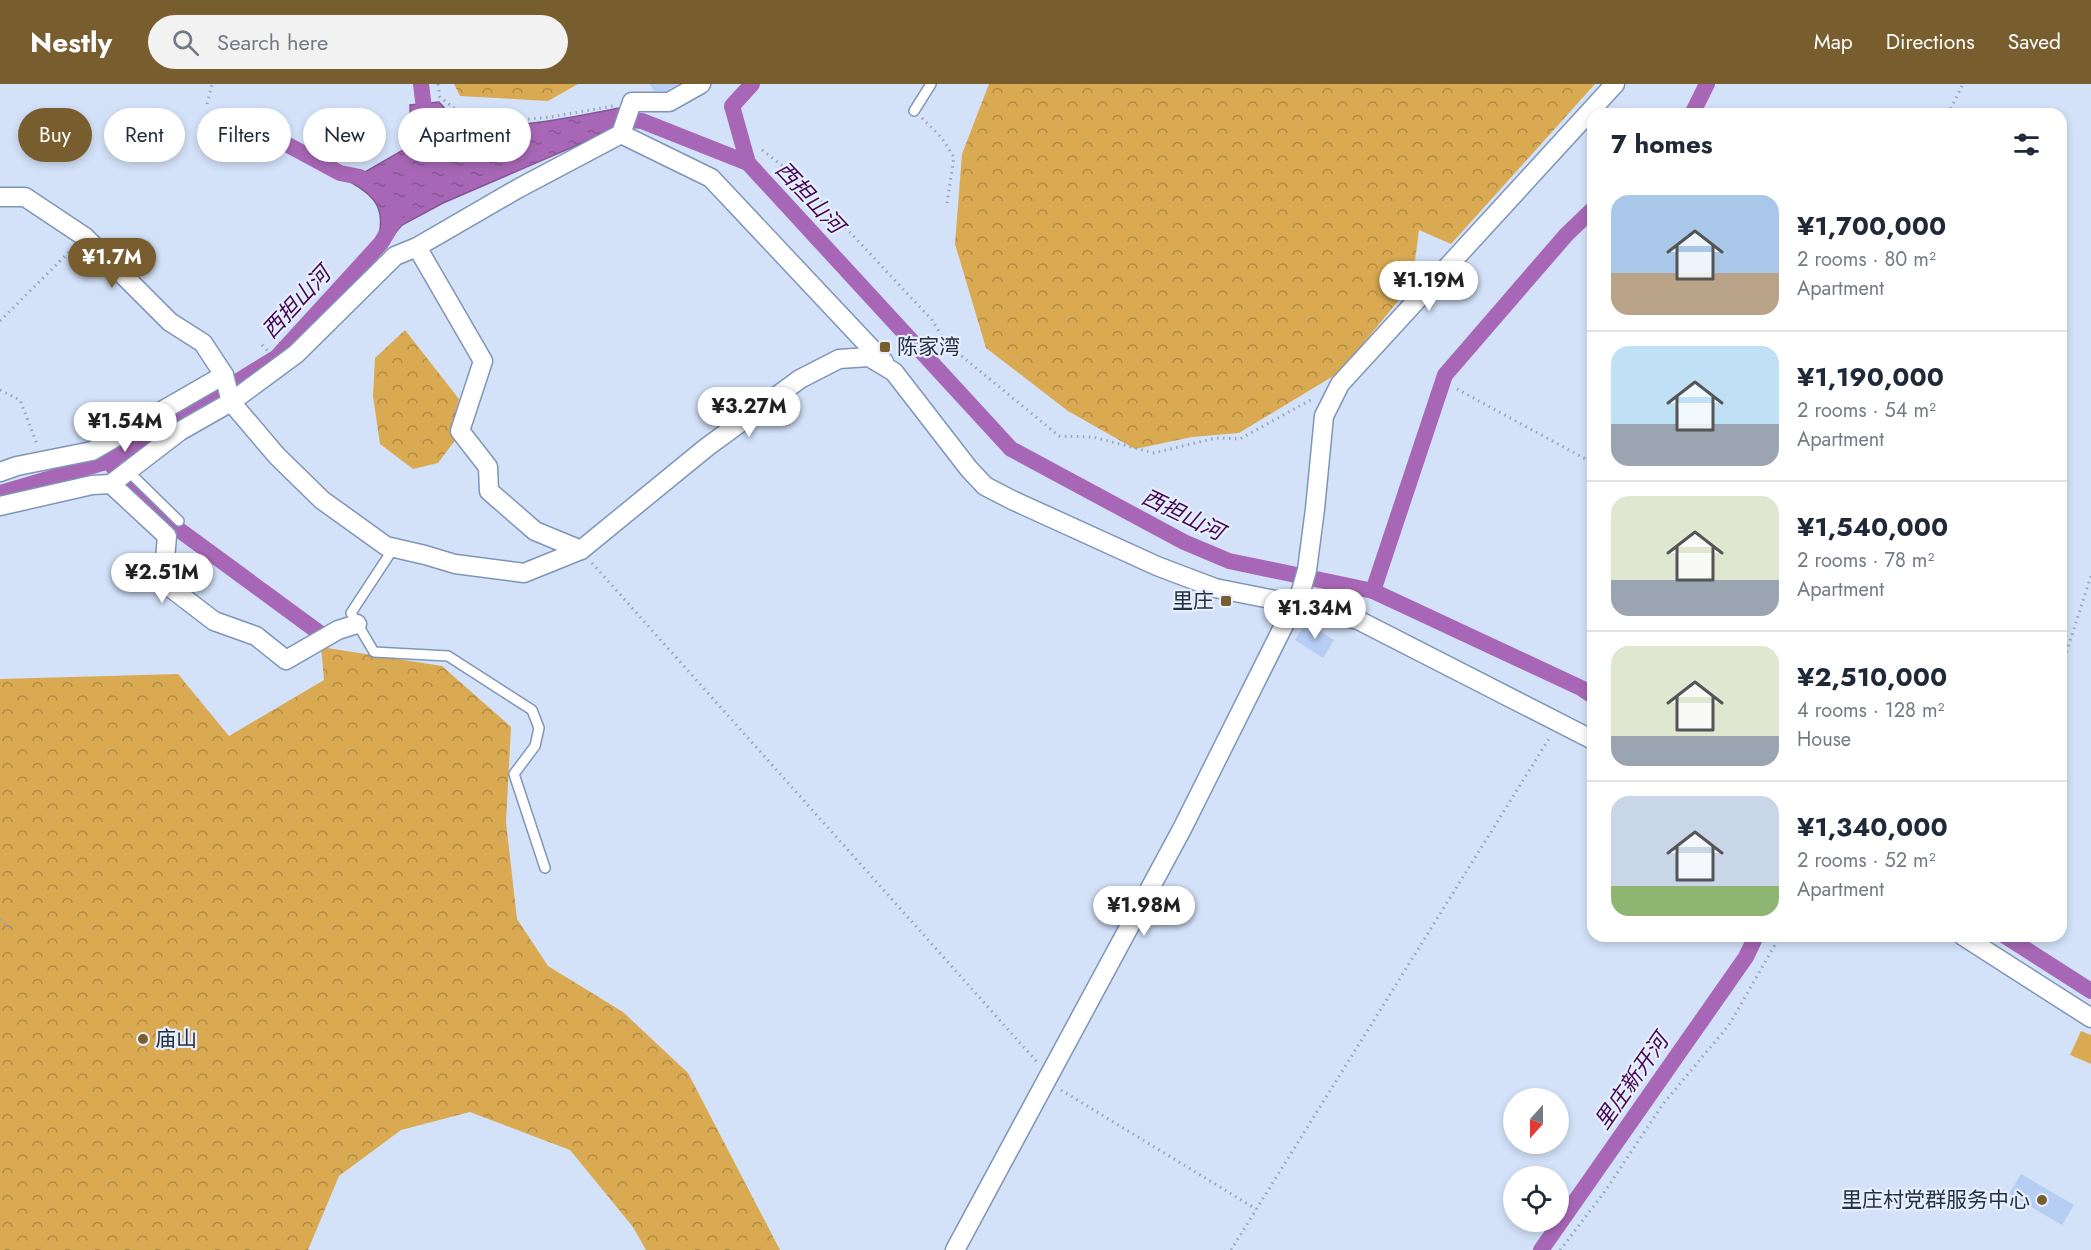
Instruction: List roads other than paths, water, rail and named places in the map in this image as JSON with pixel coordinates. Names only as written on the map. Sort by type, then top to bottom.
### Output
[{"type":"street","points":[[0,507],[92,484],[111,484],[180,431],[231,402],[296,354],[395,256],[417,247],[519,188],[621,134],[632,102],[669,102],[701,84]]},
{"type":"street","points":[[1593,108],[1615,84]]},
{"type":"street","points":[[955,1250],[1182,829],[1298,598],[1307,570],[1316,509],[1324,416],[1340,384],[1587,115]]},
{"type":"street","points":[[621,134],[711,178],[894,372],[969,470],[985,486],[1157,566],[1215,588],[1298,598],[1358,620],[1587,737]]},
{"type":"street","points":[[0,197],[25,197],[85,237],[170,322],[203,343],[224,375],[231,402],[277,456],[321,500],[386,546],[455,564],[524,573],[581,550],[707,447],[800,379],[839,359],[869,357],[894,372]]},
{"type":"street","points":[[417,247],[483,361],[460,430],[488,467],[489,491],[535,531],[581,550]]},
{"type":"street","points":[[0,472],[17,466],[92,451],[224,375]]},
{"type":"street","points":[[111,484],[167,536],[163,582],[214,621],[256,636],[286,660],[338,630],[357,624]]},
{"type":"street","points":[[1972,942],[2091,1018]]},
{"type":"lane","points":[[914,111],[931,84]]},
{"type":"lane","points":[[128,471],[179,521]]},
{"type":"lane","points":[[393,549],[351,613],[374,652],[448,656],[532,710],[539,728],[535,746],[514,774],[545,868]]},
{"type":"water","points":[[439,102],[444,108],[410,108],[410,105]]},
{"type":"water","points":[[625,107],[617,128],[443,203],[402,225],[389,240],[379,235],[381,223],[377,204],[357,186],[338,175],[341,170],[365,172],[398,153],[398,162],[531,162],[531,124]]},
{"type":"waterway","points":[[421,84],[424,108]]},
{"type":"waterway","points":[[748,163],[732,106],[752,84]]},
{"type":"waterway","points":[[1695,108],[1707,84]]},
{"type":"waterway","name":"西担山河","points":[[612,119],[642,121],[748,163],[1011,449],[1184,542],[1229,561],[1373,591],[1587,692]]},
{"type":"waterway","points":[[291,147],[340,173],[360,177]]},
{"type":"waterway","points":[[1373,591],[1445,375],[1566,235],[1587,215]]},
{"type":"waterway","name":"西担山河","points":[[0,493],[109,461],[277,357],[381,243],[395,220]]},
{"type":"waterway","points":[[113,467],[148,507],[321,634]]},
{"type":"waterway","name":"里庄新开河","points":[[1541,1250],[1746,957],[1753,942]]},
{"type":"waterway","name":"西担山河","points":[[2014,942],[2091,991]]},
{"type":"place","name":"陈家湾","points":[[885,347]]},
{"type":"place","name":"里庄","points":[[1226,601]]},
{"type":"place","name":"庙山","points":[[143,1039]]},
{"type":"place","name":"里庄村党群服务中心","points":[[2042,1200]]}]
